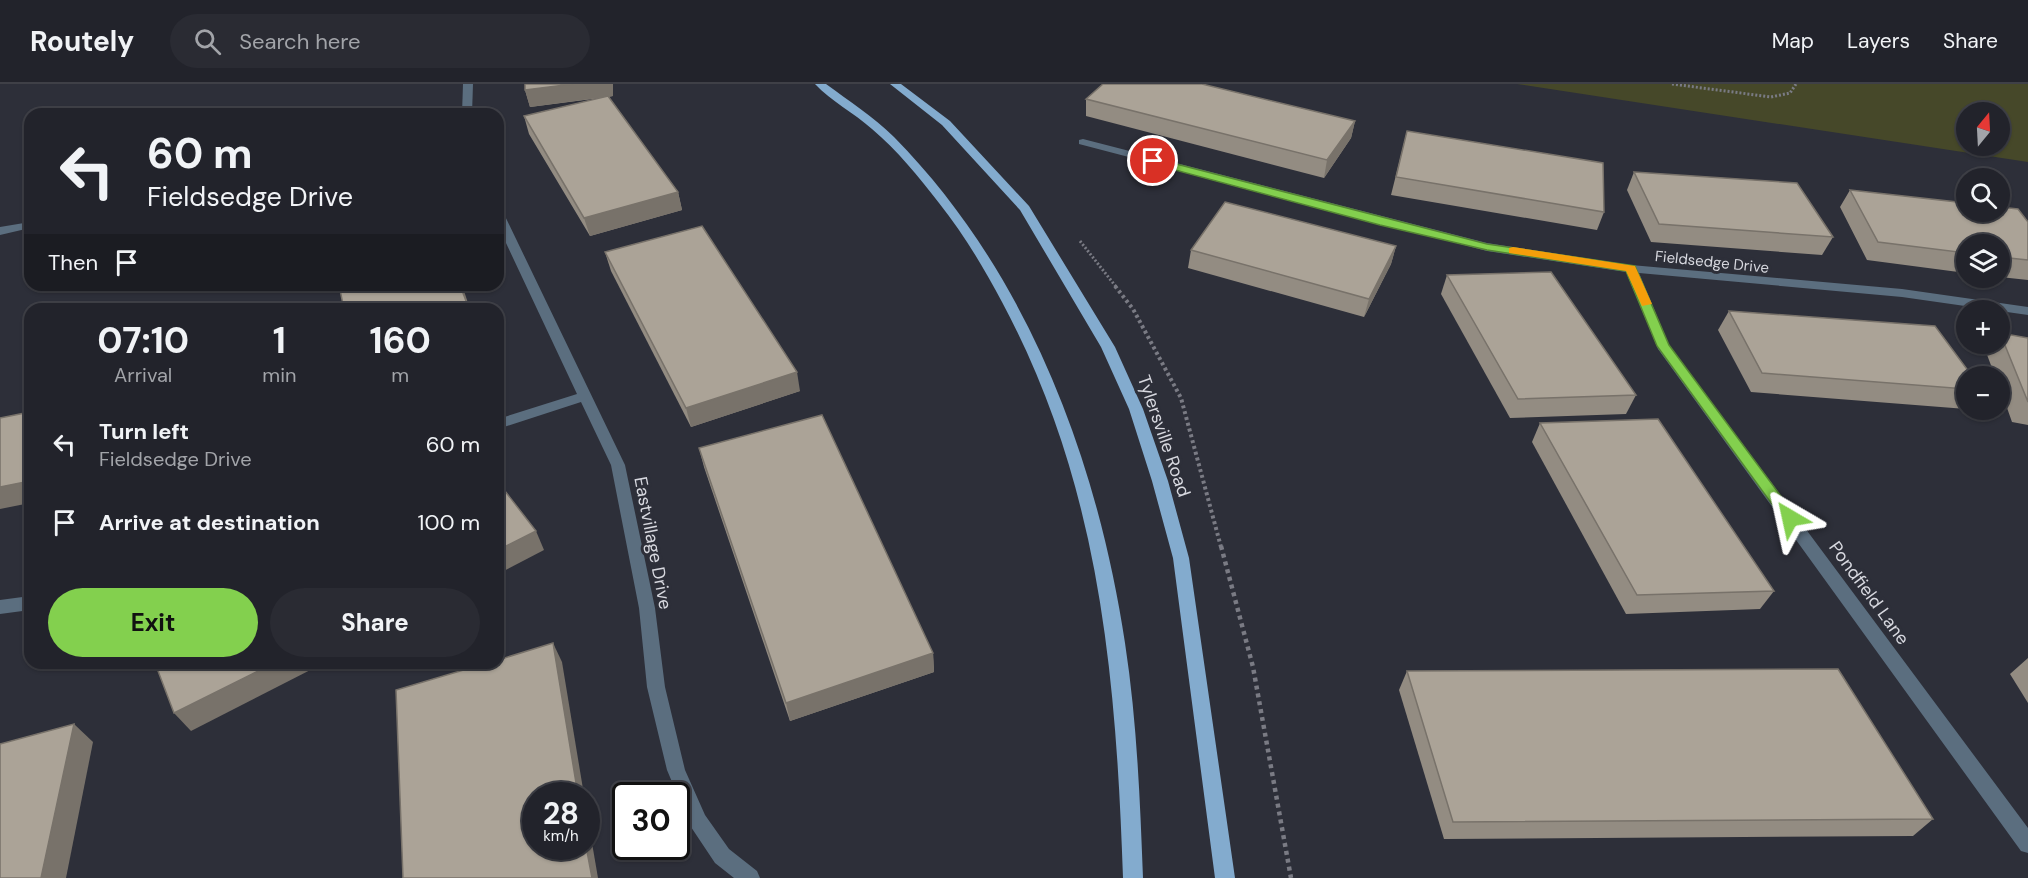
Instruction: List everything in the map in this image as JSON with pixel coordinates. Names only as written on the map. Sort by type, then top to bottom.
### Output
[{"type":"main road","points":[[820,84],[890,139],[949,207],[1005,292],[1054,395],[1077,459],[1107,588],[1125,723],[1133,878]]},
{"type":"main road","name":"Tylersville Road","points":[[895,84],[946,123],[1025,208],[1108,347],[1136,409],[1160,481],[1181,558],[1225,878]]},
{"type":"street","points":[[467,108],[468,84]]},
{"type":"street","name":"Fieldsedge Drive","points":[[1083,142],[1487,247],[1631,269],[1902,293],[2028,312]]},
{"type":"street","points":[[0,231],[24,226]]},
{"type":"street","name":"Eastvillage Drive","points":[[504,227],[618,465],[647,608],[656,687],[676,770],[698,821],[722,856],[750,878]]},
{"type":"street","name":"Pondfield Lane","points":[[1631,269],[1663,346],[2028,844]]},
{"type":"street","points":[[504,422],[585,396]]},
{"type":"street","points":[[0,607],[24,604]]},
{"type":"path","points":[[1672,84],[1771,97],[1790,93],[1796,84]]},
{"type":"green space","points":[[1517,84],[2028,84],[2028,162],[1989,156],[2010,156],[2010,102],[1956,102],[1956,151]]},
{"type":"building","points":[[525,84],[573,84],[525,90]]},
{"type":"building","points":[[1103,84],[1202,84],[1355,121],[1327,160],[1086,99]]},
{"type":"building","points":[[608,96],[678,192],[584,218],[524,116]]},
{"type":"building","points":[[1407,131],[1603,163],[1604,212],[1396,177]]},
{"type":"building","points":[[1634,172],[1797,183],[1833,237],[1659,224]]},
{"type":"building","points":[[1850,190],[1956,202],[1956,222],[2010,222],[2010,208],[2018,209],[2028,222],[2028,260],[2010,258],[2010,234],[1956,234],[1956,252],[1878,242]]},
{"type":"building","points":[[1225,202],[1396,246],[1369,299],[1191,250]]},
{"type":"building","points":[[702,226],[797,372],[686,408],[605,252]]},
{"type":"building","points":[[1551,272],[1636,395],[1518,399],[1447,275]]},
{"type":"building","points":[[340,291],[462,291],[467,303],[343,303]]},
{"type":"building","points":[[1729,311],[1935,326],[1965,366],[1956,366],[1956,388],[1762,373]]},
{"type":"building","points":[[2010,335],[2028,338],[2028,402],[2009,354]]},
{"type":"building","points":[[24,413],[24,482],[0,487],[0,418]]},
{"type":"building","points":[[822,415],[933,653],[786,703],[699,448]]},
{"type":"building","points":[[1658,419],[1774,591],[1637,595],[1540,423]]},
{"type":"building","points":[[504,490],[536,531],[504,547]]},
{"type":"building","points":[[553,643],[576,782],[522,782],[522,860],[589,860],[592,878],[403,878],[396,690],[467,669],[504,669],[504,658]]},
{"type":"building","points":[[157,669],[262,669],[174,713]]},
{"type":"building","points":[[1838,669],[1933,819],[1453,822],[1407,671]]},
{"type":"building","points":[[74,724],[41,878],[0,878],[0,744]]},
{"type":"slow traffic","points":[[1513,251],[1631,269],[1646,304]]},
{"type":"route","points":[[1153,161],[1487,247],[1631,269],[1663,346],[1790,518]]}]
